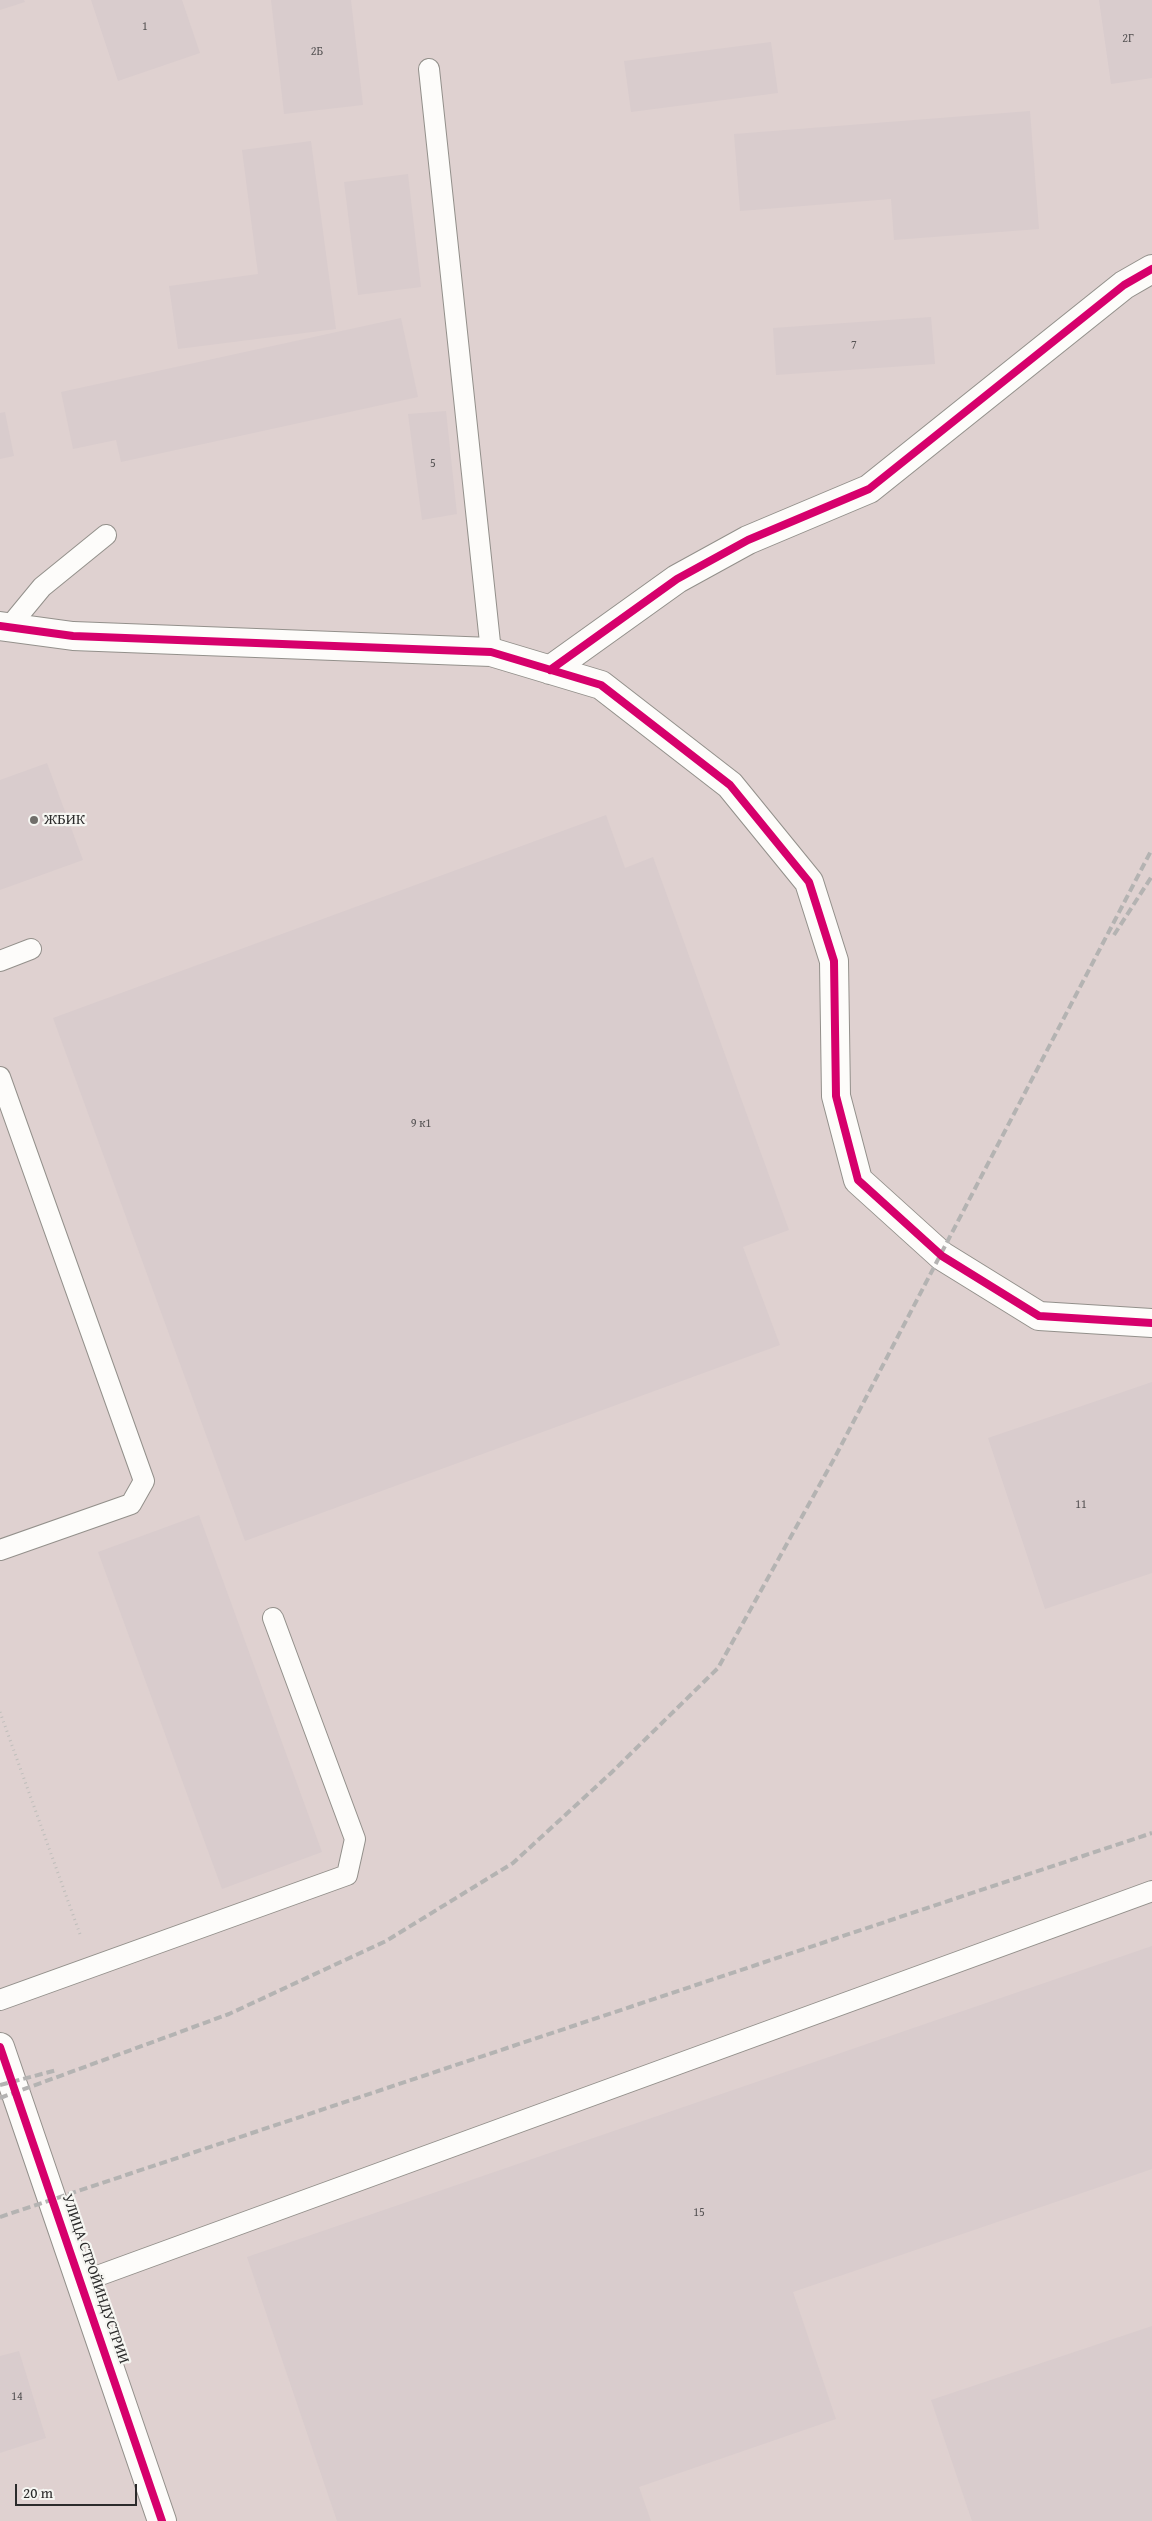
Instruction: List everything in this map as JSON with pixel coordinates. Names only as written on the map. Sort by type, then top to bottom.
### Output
[{"type":"street","points":[[550,670],[685,575],[748,540],[869,489],[1124,285],[1152,269]]},
{"type":"street","points":[[4,627],[73,636],[491,652],[601,686],[730,785],[809,882],[834,961],[836,1096],[858,1180],[942,1256],[1039,1316],[1152,1323]]},
{"type":"street","name":"УЛИЦА СТРОЙИНДУСТРИИ","points":[[0,2047],[162,2521]]},
{"type":"lane","points":[[429,69],[491,652]]},
{"type":"lane","points":[[4,627],[42,588],[106,535]]},
{"type":"lane","points":[[0,961],[31,949]]},
{"type":"lane","points":[[0,1077],[144,1481],[132,1504],[0,1550]]},
{"type":"lane","points":[[0,2000],[347,1875],[355,1839],[274,1618]]},
{"type":"lane","points":[[81,2282],[1152,1891]]},
{"type":"path","points":[[0,1712],[82,1939]]},
{"type":"shaded area","points":[[0,0],[1152,0],[1152,2521],[0,2521]]},
{"type":"building","points":[[0,0],[24,0],[25,2],[0,10]]},
{"type":"building","points":[[91,0],[182,0],[200,53],[118,81]]},
{"type":"building","points":[[271,0],[351,0],[363,105],[284,114]]},
{"type":"building","points":[[1099,0],[1152,0],[1152,78],[1111,84]]},
{"type":"building","points":[[771,42],[778,93],[631,112],[624,61]]},
{"type":"building","points":[[1030,111],[1039,229],[894,240],[891,199],[740,211],[734,134]]},
{"type":"building","points":[[311,141],[336,329],[178,349],[169,286],[258,274],[242,150]]},
{"type":"building","points":[[408,174],[421,287],[358,295],[344,182]]},
{"type":"building","points":[[931,317],[935,364],[776,375],[773,328]]},
{"type":"building","points":[[401,318],[418,397],[121,462],[116,440],[73,449],[61,392]]},
{"type":"building","points":[[446,411],[457,514],[422,520],[408,414]]},
{"type":"building","points":[[5,412],[14,456],[0,459],[0,413]]},
{"type":"building","name":"ЖБИК","points":[[47,763],[83,860],[0,890],[0,780]]},
{"type":"building","points":[[606,815],[625,868],[653,857],[789,1230],[743,1247],[780,1345],[245,1541],[53,1018]]},
{"type":"building","points":[[1152,1382],[1152,1573],[1045,1609],[988,1438]]},
{"type":"building","points":[[199,1515],[322,1852],[222,1889],[98,1552]]},
{"type":"building","points":[[1152,1946],[1152,2169],[793,2292],[836,2419],[639,2487],[651,2521],[337,2521],[247,2257]]},
{"type":"building","points":[[1152,2326],[1152,2521],[972,2521],[931,2400]]},
{"type":"building","points":[[19,2351],[46,2438],[0,2453],[0,2356]]},
{"type":"railway","points":[[0,2098],[229,2014],[386,1941],[513,1863],[611,1773],[718,1668],[834,1459],[1152,849]]},
{"type":"railway","points":[[1114,935],[1152,876]]},
{"type":"railway","points":[[0,2217],[1152,1833]]},
{"type":"railway","points":[[0,2085],[57,2070]]},
{"type":"cycle path","points":[[550,670],[677,579],[748,540],[869,489],[1124,285],[1152,269]]},
{"type":"cycle path","points":[[0,626],[73,636],[491,652],[601,685],[730,785],[809,882],[834,961],[836,1096],[858,1180],[942,1256],[1039,1316],[1152,1323]]},
{"type":"cycle path","points":[[0,2047],[162,2521]]},
{"type":"place","name":"ЖБИК","points":[[34,820]]}]
